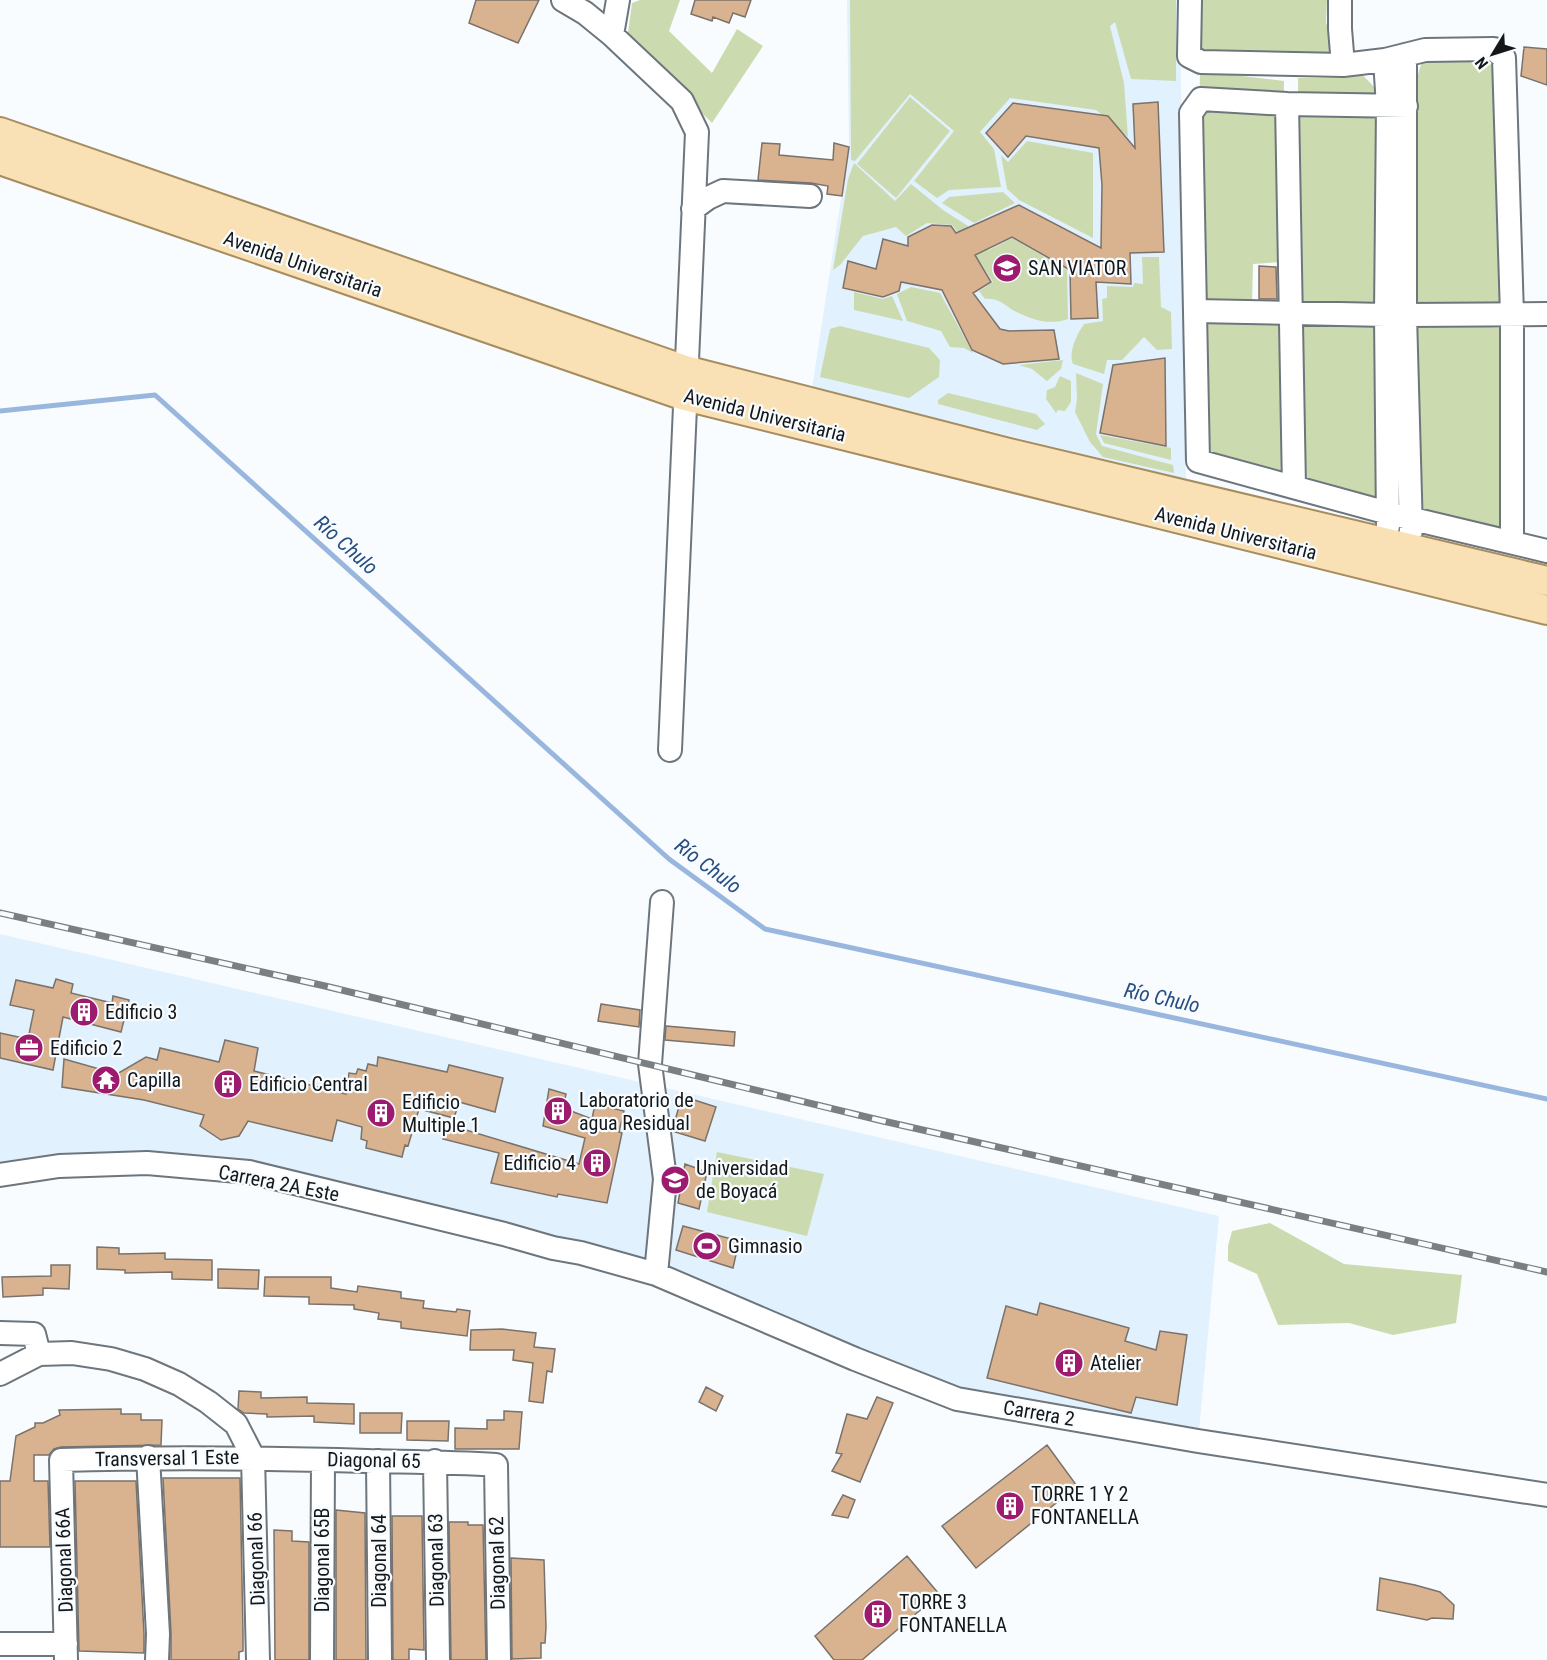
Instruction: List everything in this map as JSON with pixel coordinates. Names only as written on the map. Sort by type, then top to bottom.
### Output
[{"type":"main road","name":"Avenida Universitaria","points":[[0,132],[685,383],[1005,452],[1547,580]]},
{"type":"main road","name":"Avenida Universitaria","points":[[0,160],[685,383],[1547,610]]},
{"type":"street","points":[[563,0],[585,13],[612,35],[682,101],[697,132],[670,750]]},
{"type":"street","points":[[612,35],[618,0]]},
{"type":"street","points":[[1190,0],[1190,56],[1201,62],[1343,65],[1425,50],[1494,49],[1504,58],[1512,315],[1512,542]]},
{"type":"street","points":[[1340,0],[1343,65]]},
{"type":"street","points":[[1395,57],[1397,106],[1396,315],[1388,513],[1400,545]]},
{"type":"street","points":[[1397,106],[1287,104],[1201,99],[1191,113],[1198,461],[1388,513],[1547,551]]},
{"type":"street","points":[[1287,104],[1294,487]]},
{"type":"street","points":[[693,209],[723,191],[810,196]]},
{"type":"street","points":[[1196,311],[1396,315],[1547,314]]},
{"type":"street","points":[[1396,315],[1411,518],[1400,545]]},
{"type":"street","points":[[656,1274],[665,1179],[650,1064],[662,902]]},
{"type":"street","name":"Carrera 2A Este","points":[[0,1174],[59,1166],[147,1162],[249,1172],[554,1248]]},
{"type":"street","name":"Carrera 2","points":[[554,1248],[581,1253],[656,1274],[855,1359],[957,1399],[1187,1439],[1547,1496]]},
{"type":"street","points":[[0,1333],[34,1334],[39,1354],[0,1374]]},
{"type":"street","name":"Transversal 1 Este","points":[[39,1354],[72,1353],[111,1359],[145,1369],[179,1384],[208,1402],[236,1424],[253,1457],[61,1460]]},
{"type":"street","points":[[148,1457],[158,1660]]},
{"type":"street","name":"Diagonal 65","points":[[253,1457],[435,1461],[495,1465]]},
{"type":"street","name":"Diagonal 66","points":[[253,1457],[258,1660]]},
{"type":"street","name":"Diagonal 66A","points":[[61,1460],[66,1652]]},
{"type":"street","name":"Diagonal 65B","points":[[322,1660],[323,1460]]},
{"type":"street","name":"Diagonal 64","points":[[378,1461],[380,1660]]},
{"type":"street","name":"Diagonal 63","points":[[435,1461],[438,1660]]},
{"type":"street","name":"Diagonal 62","points":[[495,1465],[499,1660]]},
{"type":"street","points":[[0,1644],[66,1652]]},
{"type":"shaded area","name":"SAN VIATOR","points":[[847,0],[1180,0],[1186,479],[812,388],[849,147]]},
{"type":"shaded area","name":"Universidad de Boyacá","points":[[0,934],[1219,1216],[1199,1431],[959,1393],[654,1271],[248,1170],[0,1172]]},
{"type":"green space","points":[[640,0],[680,0],[669,31],[712,73],[737,29],[763,46],[712,123],[627,40],[632,3]]},
{"type":"green space","points":[[850,0],[1176,0],[1176,81],[1131,79],[1115,22],[1110,26],[1124,83],[1128,137],[1096,110],[1010,98],[980,132],[994,149],[1001,187],[949,190],[937,198],[914,181],[954,131],[910,94],[855,161],[851,160]]},
{"type":"green space","points":[[1201,0],[1327,0],[1326,23],[1337,43],[1329,59],[1200,49]]},
{"type":"green space","points":[[1425,53],[1502,56],[1503,314],[1411,307],[1410,98]]},
{"type":"green space","points":[[1353,65],[1381,94],[1378,308],[1299,307],[1298,78],[1345,78]]},
{"type":"green space","points":[[1200,71],[1284,81],[1281,262],[1253,264],[1252,304],[1196,303]]},
{"type":"green space","points":[[910,97],[950,131],[896,198],[857,164]]},
{"type":"green space","points":[[1027,141],[1093,153],[1093,238],[1019,200],[1007,189],[1001,155],[1008,162]]},
{"type":"green space","points":[[854,163],[895,201],[911,184],[943,210],[968,226],[974,236],[965,241],[952,225],[927,223],[906,236],[896,227],[863,236],[840,265],[833,270],[848,179]]},
{"type":"green space","points":[[1003,192],[1015,203],[974,223],[942,203],[949,197]]},
{"type":"green space","points":[[1012,238],[1067,270],[1068,319],[1046,322],[1032,318],[1018,313],[999,301],[985,299],[979,291],[993,282],[978,259],[973,260],[973,252],[984,248],[989,250]]},
{"type":"green space","points":[[1142,257],[1159,257],[1161,307],[1171,312],[1172,349],[1157,350],[1144,337],[1122,360],[1107,360],[1104,374],[1073,364],[1072,349],[1084,324],[1103,321],[1102,299],[1107,298],[1107,286],[1133,287],[1134,283],[1143,284]]},
{"type":"green space","points":[[911,287],[940,293],[973,353],[964,348],[950,347],[941,331],[907,321],[897,294]]},
{"type":"green space","points":[[854,292],[883,299],[892,296],[903,321],[854,310]]},
{"type":"green space","points":[[1203,319],[1286,323],[1286,478],[1206,455]]},
{"type":"green space","points":[[1300,320],[1379,321],[1376,503],[1301,482]]},
{"type":"green space","points":[[1386,321],[1505,328],[1501,532],[1391,506]]},
{"type":"green space","points":[[840,326],[929,348],[940,360],[939,377],[909,398],[820,377],[830,329]]},
{"type":"green space","points":[[1063,360],[1061,369],[1047,381],[1032,369],[1019,365]]},
{"type":"green space","points":[[1076,373],[1103,384],[1096,434],[1102,446],[1173,465],[1174,473],[1103,457],[1090,442],[1075,412]]},
{"type":"green space","points":[[1060,376],[1071,381],[1071,402],[1065,411],[1058,410],[1056,413],[1046,399],[1047,390],[1055,387]]},
{"type":"green space","points":[[948,393],[1036,414],[1045,424],[1037,430],[938,404],[938,400]]},
{"type":"green space","points":[[1100,435],[1171,448],[1171,460],[1104,443]]},
{"type":"green space","points":[[717,1152],[824,1174],[807,1236],[707,1212]]},
{"type":"green space","points":[[1270,1223],[1344,1264],[1462,1275],[1456,1323],[1393,1335],[1349,1323],[1278,1325],[1257,1274],[1228,1261],[1228,1246],[1232,1231]]},
{"type":"building","points":[[476,0],[539,0],[518,43],[469,23]]},
{"type":"building","points":[[695,0],[751,0],[745,17],[733,13],[729,23],[713,17],[712,21],[691,14]]},
{"type":"building","points":[[1524,47],[1547,49],[1547,85],[1521,76]]},
{"type":"building","points":[[1158,102],[1164,252],[1130,253],[1131,284],[1096,282],[1098,318],[1071,319],[1070,270],[1012,237],[975,255],[991,282],[973,293],[1000,329],[1009,331],[1054,330],[1059,359],[1003,364],[972,350],[942,290],[901,282],[899,291],[883,297],[843,288],[848,261],[876,269],[883,239],[908,246],[908,237],[932,225],[951,226],[956,233],[1019,205],[1101,248],[1102,185],[1099,148],[1026,136],[1008,157],[986,133],[1013,103],[1108,116],[1135,148],[1133,104]]},
{"type":"building","points":[[762,143],[780,144],[779,155],[833,160],[834,143],[849,147],[842,196],[827,194],[828,186],[758,180]]},
{"type":"building","points":[[1259,266],[1276,267],[1277,299],[1259,299]]},
{"type":"building","points":[[1165,358],[1166,446],[1100,433],[1113,365]]},
{"type":"building","points":[[56,979],[73,984],[71,993],[112,1003],[113,996],[129,1000],[121,1032],[63,1017],[53,1070],[0,1058],[0,1033],[28,1039],[34,1010],[10,1005],[16,980],[53,988]]},
{"type":"building","points":[[601,1004],[640,1010],[639,1027],[598,1021]]},
{"type":"building","points":[[666,1026],[735,1032],[734,1046],[665,1040]]},
{"type":"building","points":[[225,1040],[258,1048],[254,1071],[346,1094],[349,1073],[356,1074],[358,1069],[366,1071],[368,1064],[377,1066],[378,1057],[447,1072],[449,1065],[503,1078],[495,1112],[459,1102],[454,1118],[419,1109],[408,1146],[405,1145],[402,1157],[366,1148],[367,1141],[361,1139],[362,1127],[337,1120],[332,1141],[248,1121],[239,1136],[221,1140],[200,1126],[204,1115],[144,1100],[62,1087],[64,1059],[117,1074],[146,1057],[157,1060],[160,1048],[219,1062]]},
{"type":"building","points":[[549,1089],[566,1094],[563,1108],[592,1119],[595,1104],[624,1111],[619,1132],[622,1133],[607,1203],[558,1194],[557,1197],[491,1183],[499,1153],[443,1139],[446,1124],[579,1164],[585,1138],[543,1126]]},
{"type":"building","points":[[682,1096],[716,1107],[705,1141],[672,1131]]},
{"type":"building","points":[[685,1164],[707,1172],[699,1209],[678,1203]]},
{"type":"building","name":"Gimnasio","points":[[683,1226],[739,1241],[733,1268],[676,1250]]},
{"type":"building","points":[[97,1247],[119,1248],[119,1254],[165,1253],[165,1259],[212,1260],[212,1280],[172,1279],[172,1272],[125,1273],[125,1270],[97,1269]]},
{"type":"building","points":[[51,1265],[70,1265],[69,1289],[43,1288],[43,1295],[3,1297],[2,1277],[51,1276]]},
{"type":"building","points":[[218,1269],[259,1270],[258,1289],[218,1288]]},
{"type":"building","points":[[265,1277],[331,1277],[331,1288],[357,1292],[358,1286],[401,1292],[401,1298],[424,1301],[423,1308],[456,1312],[457,1309],[470,1311],[467,1336],[401,1328],[401,1322],[378,1319],[379,1313],[354,1309],[354,1305],[309,1304],[309,1297],[264,1296]]},
{"type":"building","name":"Atelier","points":[[1040,1303],[1129,1328],[1125,1341],[1156,1350],[1160,1331],[1187,1335],[1177,1405],[1136,1397],[1131,1413],[987,1378],[1006,1306],[1037,1315]]},
{"type":"building","points":[[502,1329],[536,1333],[534,1347],[555,1349],[552,1372],[547,1371],[543,1403],[529,1401],[533,1363],[513,1360],[514,1350],[470,1350],[471,1330]]},
{"type":"building","points":[[706,1387],[723,1396],[716,1411],[699,1402]]},
{"type":"building","points":[[239,1391],[261,1392],[261,1398],[307,1397],[307,1403],[354,1404],[354,1424],[314,1422],[314,1416],[267,1417],[267,1414],[244,1413],[238,1409]]},
{"type":"building","points":[[877,1397],[893,1403],[860,1482],[832,1471],[842,1454],[836,1453],[847,1414],[867,1419]]},
{"type":"building","points":[[121,1409],[121,1414],[141,1414],[141,1420],[162,1420],[161,1445],[61,1447],[54,1449],[49,1455],[34,1455],[34,1481],[48,1481],[50,1547],[0,1547],[0,1481],[10,1481],[16,1436],[35,1427],[35,1423],[43,1423],[60,1415],[59,1410]]},
{"type":"building","points":[[504,1411],[522,1412],[519,1449],[455,1449],[455,1428],[487,1429],[487,1420],[504,1420]]},
{"type":"building","points":[[360,1413],[402,1413],[401,1433],[360,1433]]},
{"type":"building","points":[[407,1421],[449,1421],[448,1441],[407,1440]]},
{"type":"building","name":"TORRE 1 Y 2 FONTANELLA","points":[[1047,1445],[1077,1486],[976,1568],[942,1526]]},
{"type":"building","points":[[163,1478],[240,1478],[243,1651],[239,1652],[239,1660],[171,1660]]},
{"type":"building","points":[[75,1481],[136,1481],[144,1653],[79,1651]]},
{"type":"building","points":[[843,1495],[855,1500],[848,1518],[832,1515]]},
{"type":"building","points":[[336,1510],[365,1513],[366,1660],[336,1660]]},
{"type":"building","points":[[392,1516],[422,1516],[424,1650],[409,1649],[409,1660],[393,1660]]},
{"type":"building","points":[[449,1522],[483,1525],[486,1660],[451,1660]]},
{"type":"building","points":[[274,1530],[292,1531],[292,1541],[309,1542],[309,1660],[275,1660]]},
{"type":"building","name":"TORRE 3 FONTANELLA","points":[[907,1556],[939,1594],[862,1660],[834,1660],[815,1636]]},
{"type":"building","points":[[511,1558],[544,1560],[546,1627],[545,1643],[541,1643],[541,1658],[512,1659]]},
{"type":"building","points":[[1380,1578],[1440,1592],[1454,1605],[1453,1619],[1432,1618],[1427,1620],[1377,1610]]},
{"type":"waterway","name":"Río Chulo","points":[[0,411],[155,395],[669,859],[765,929],[1547,1099]]},
{"type":"railway","points":[[0,913],[325,986],[883,1121],[1547,1272]]},
{"type":"place","name":"SAN VIATOR","points":[[1007,268]]},
{"type":"place","name":"Edificio 3","points":[[84,1012]]},
{"type":"place","name":"Edificio 2","points":[[29,1048]]},
{"type":"place","name":"Capilla","points":[[106,1080]]},
{"type":"place","name":"Edificio Central","points":[[228,1084]]},
{"type":"place","name":"Laboratorio de agua Residual","points":[[558,1111]]},
{"type":"place","name":"Edificio Multiple 1","points":[[381,1113]]},
{"type":"place","name":"Edificio 4","points":[[597,1163]]},
{"type":"place","name":"Universidad de Boyacá","points":[[675,1180]]},
{"type":"place","name":"Gimnasio","points":[[707,1246]]},
{"type":"place","name":"Atelier","points":[[1069,1363]]},
{"type":"place","name":"TORRE 1 Y 2 FONTANELLA","points":[[1010,1506]]},
{"type":"place","name":"TORRE 3 FONTANELLA","points":[[878,1614]]}]
